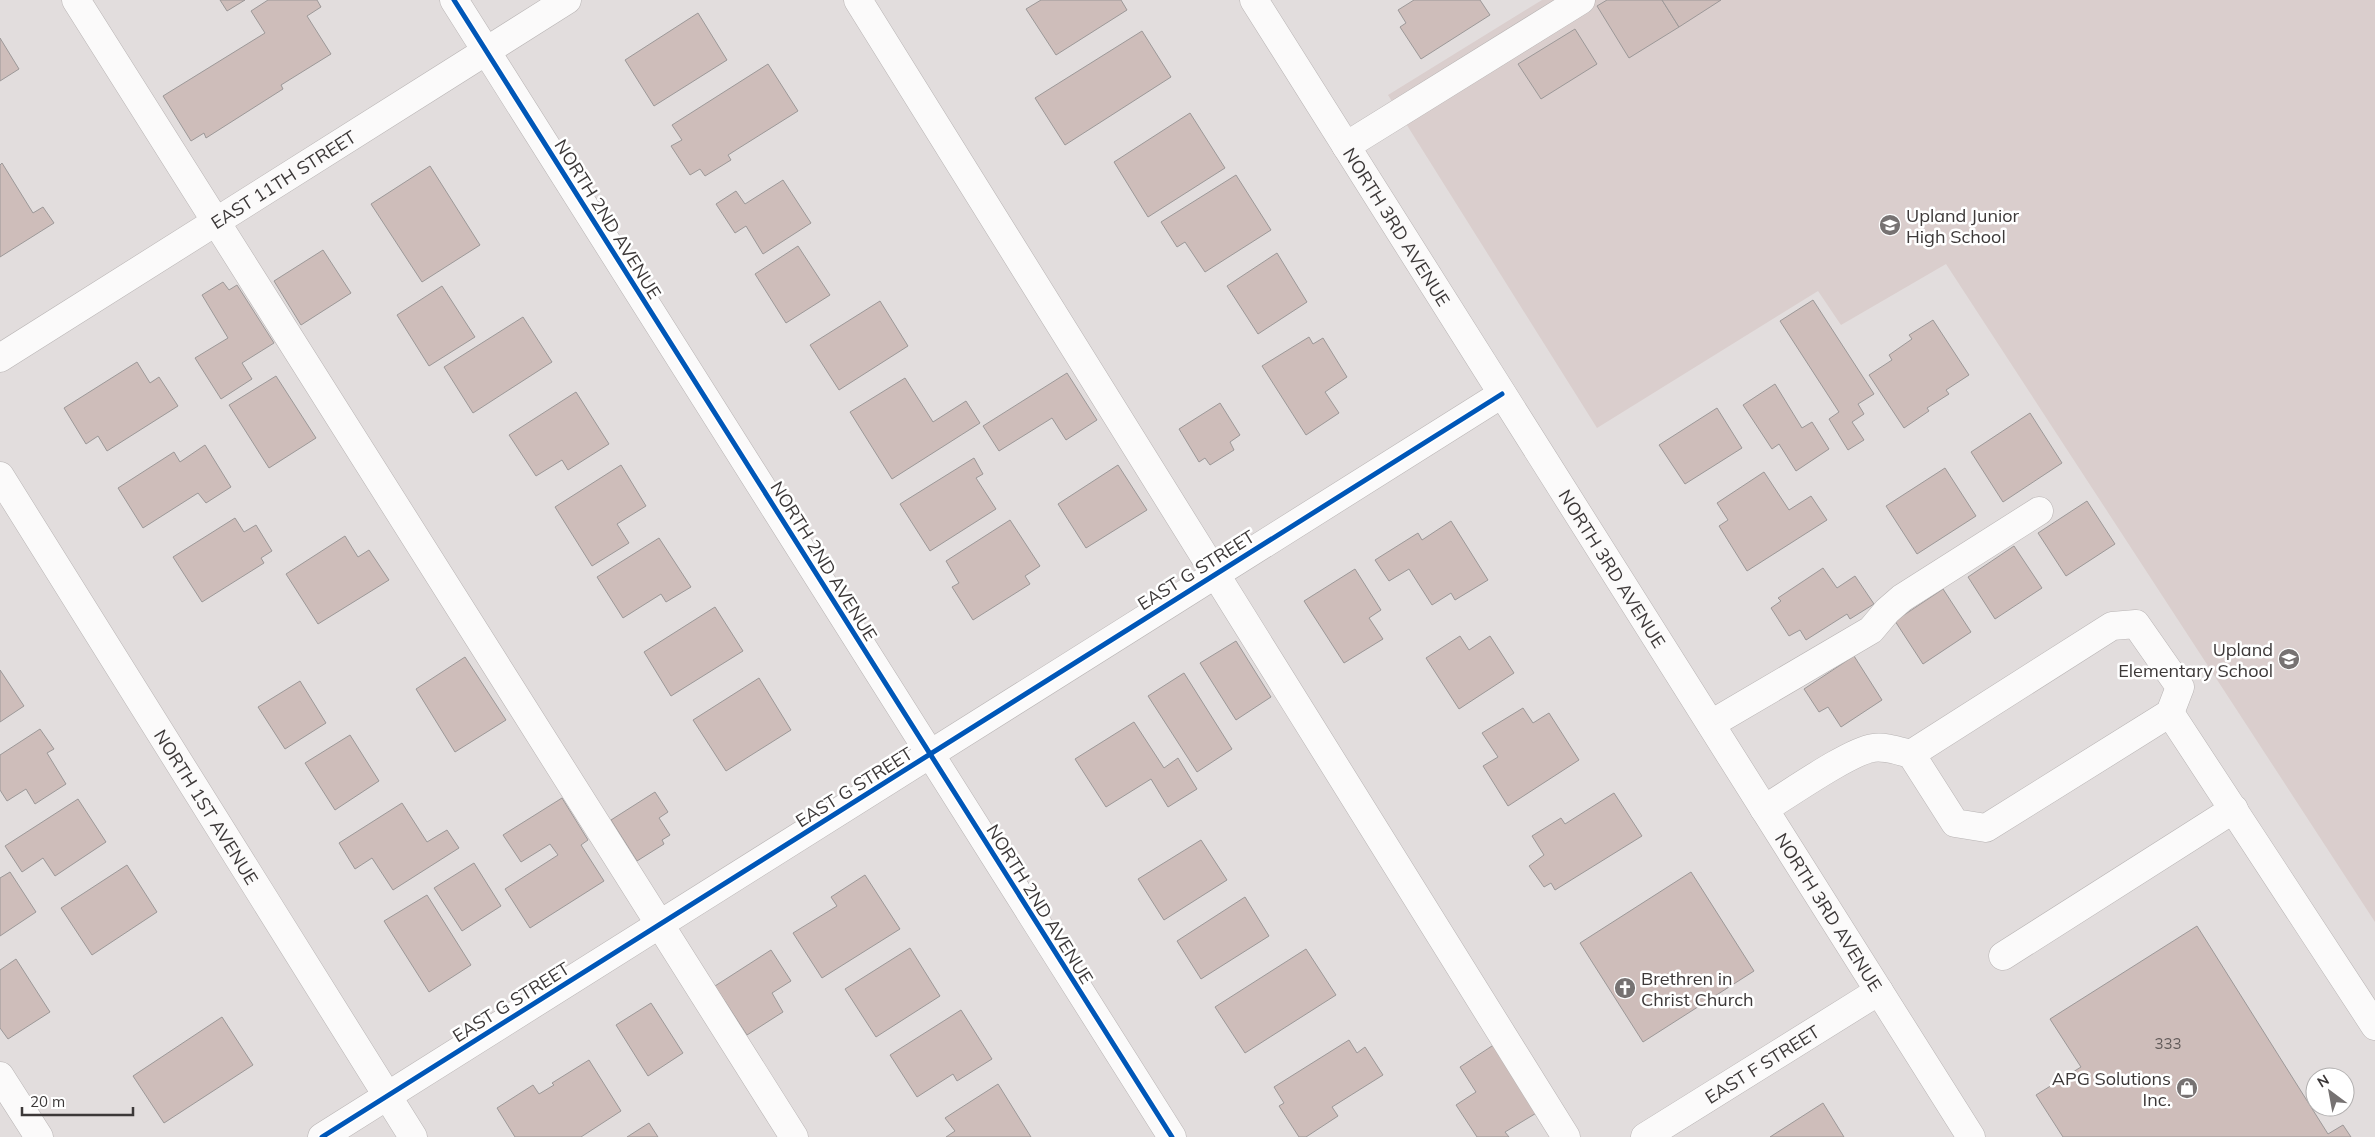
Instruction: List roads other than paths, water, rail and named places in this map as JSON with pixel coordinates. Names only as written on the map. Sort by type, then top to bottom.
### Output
[{"type":"street","points":[[76,0],[794,1137]]},
{"type":"street","name":"NORTH 2ND AVENUE","points":[[454,0],[1172,1137]]},
{"type":"street","name":"EAST 11TH STREET","points":[[0,358],[568,0]]},
{"type":"street","points":[[858,0],[1566,1137]]},
{"type":"street","name":"NORTH 3RD AVENUE","points":[[1254,0],[1971,1137]]},
{"type":"street","points":[[1346,146],[1581,0]]},
{"type":"street","name":"EAST G STREET","points":[[322,1137],[1502,394]]},
{"type":"street","name":"NORTH 1ST AVENUE","points":[[0,476],[413,1137]]},
{"type":"street","points":[[1711,724],[1870,630],[1902,598],[2039,511]]},
{"type":"street","points":[[1764,809],[1848,758],[1872,748],[1894,749],[1911,754],[1955,823],[1986,828],[2170,713],[2180,687],[2136,624],[2112,626],[1911,754]]},
{"type":"street","points":[[2170,713],[2375,1026]]},
{"type":"street","points":[[2003,956],[2234,808]]},
{"type":"street","name":"EAST F STREET","points":[[1645,1137],[1878,991]]},
{"type":"street","points":[[0,1076],[39,1137]]},
{"type":"place","name":"Upland Junior High School","points":[[1890,225]]},
{"type":"place","name":"Upland Elementary School","points":[[2289,659]]},
{"type":"place","name":"Brethren in Christ Church","points":[[1625,988]]},
{"type":"place","name":"APG Solutions Inc.","points":[[2187,1088]]}]
